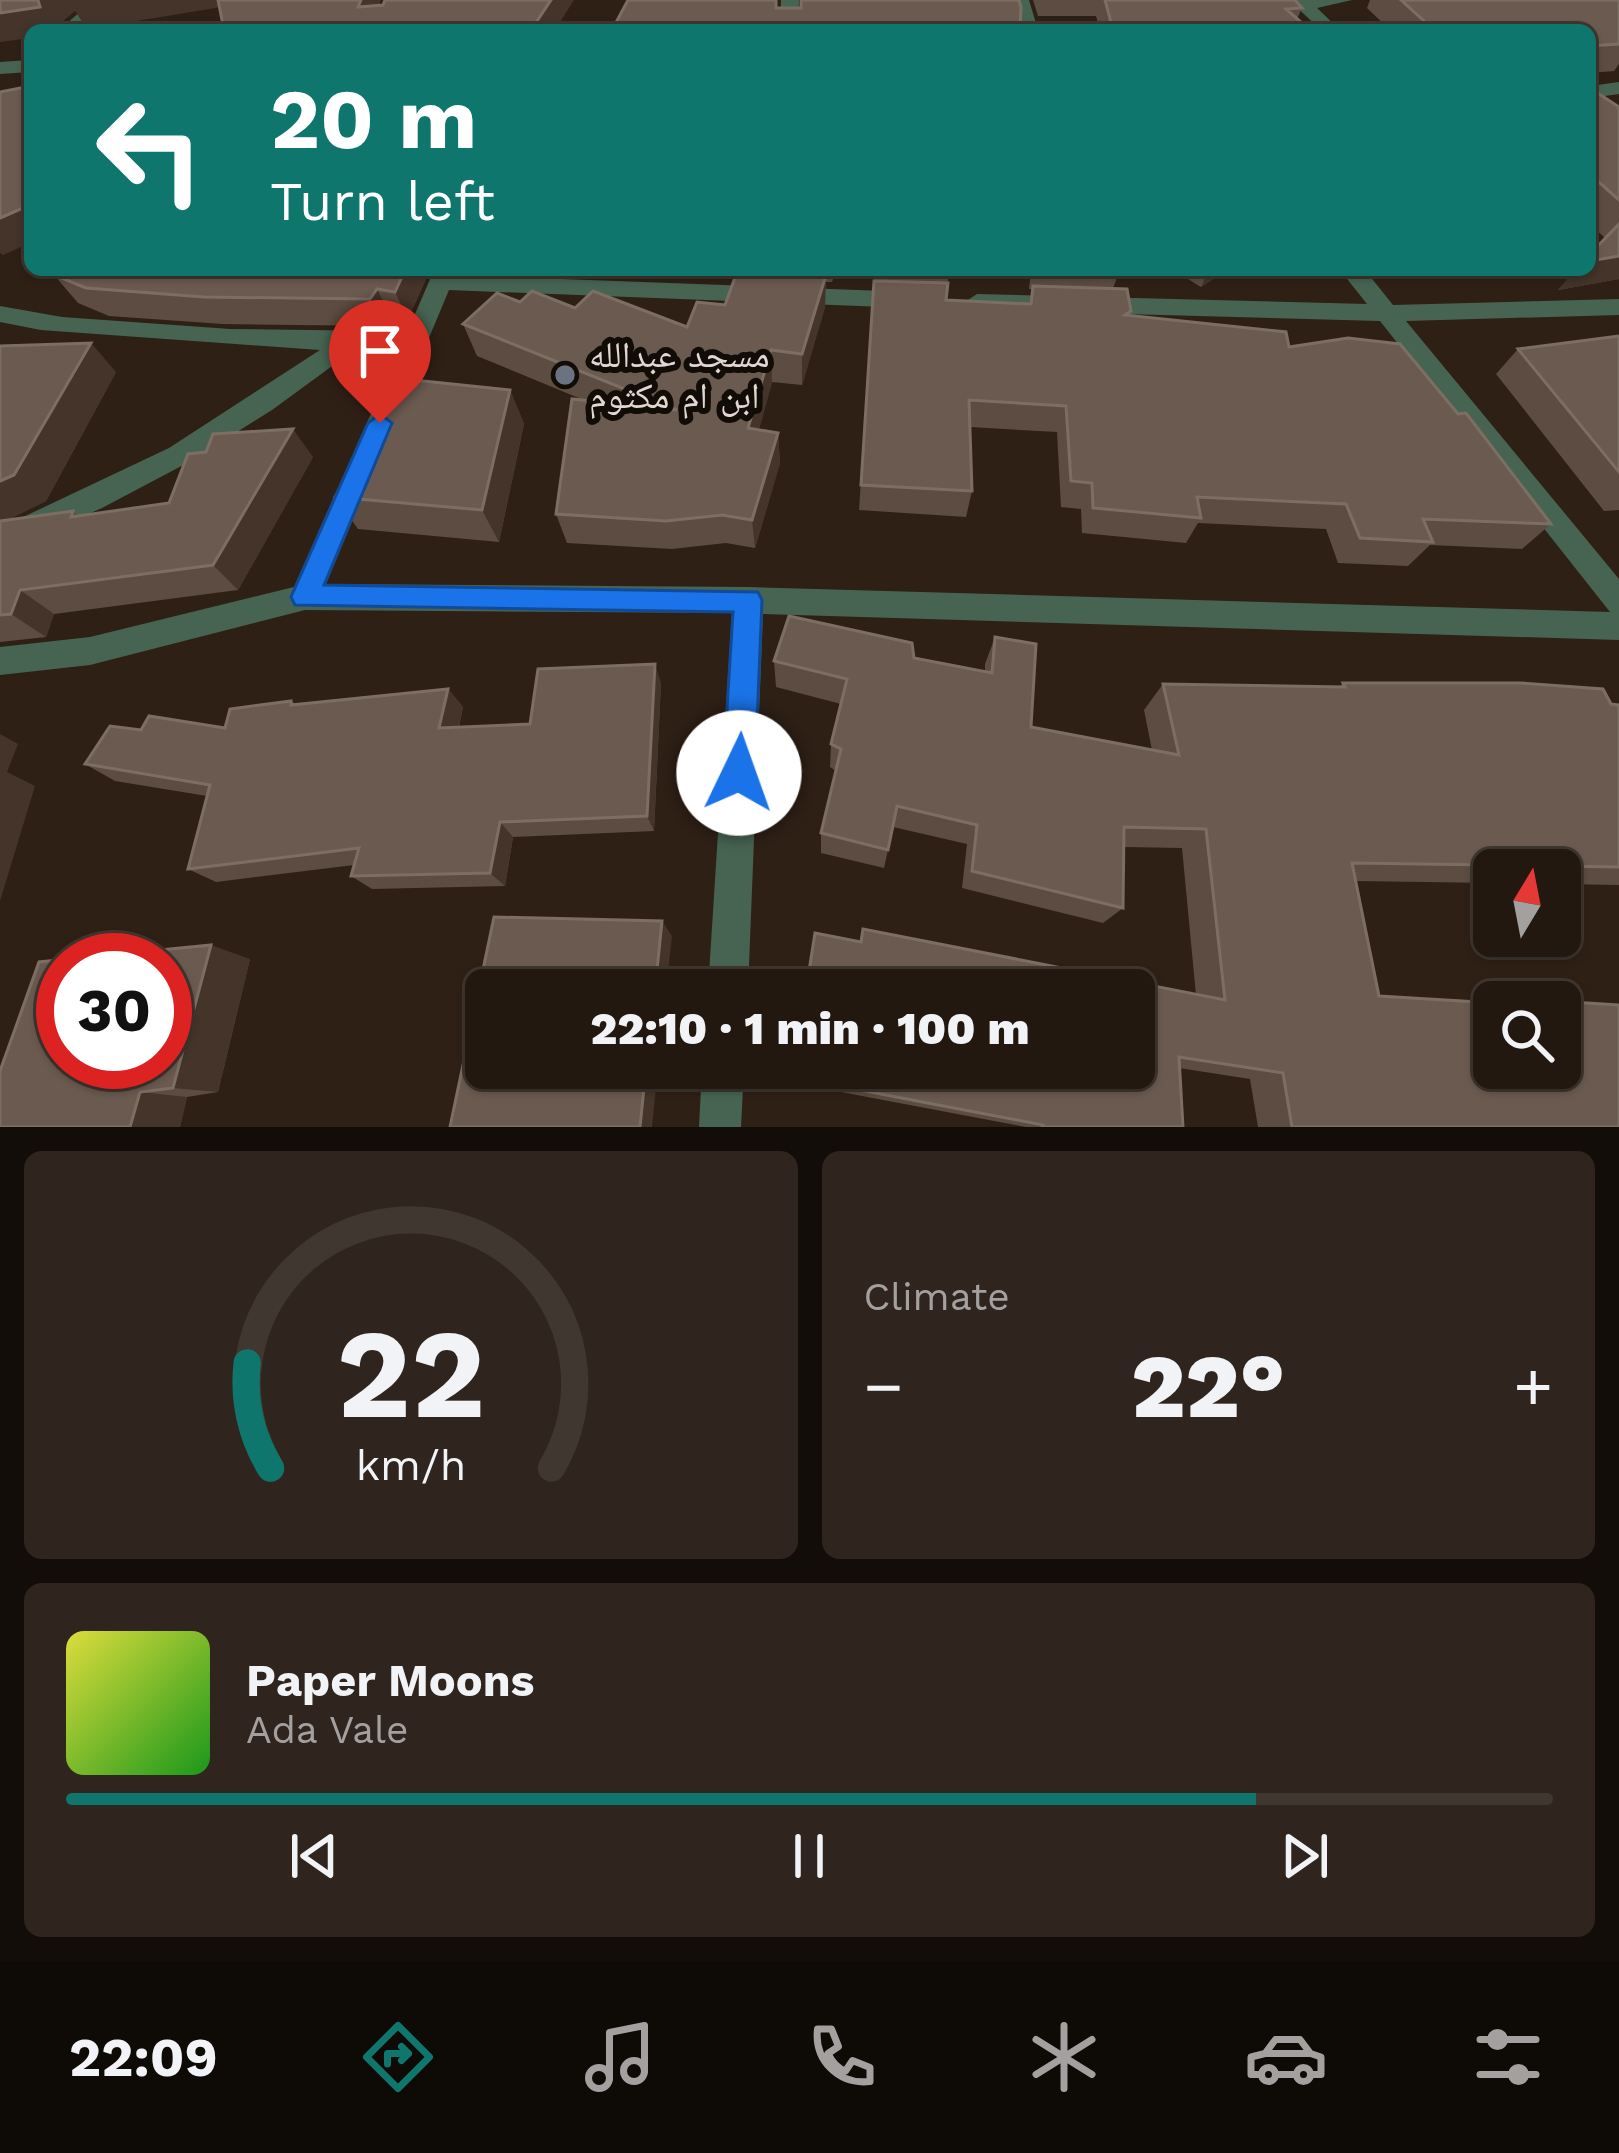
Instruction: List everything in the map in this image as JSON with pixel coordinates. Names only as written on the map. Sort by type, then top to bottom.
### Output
[{"type":"street","points":[[75,24],[104,0]]},
{"type":"street","points":[[1301,2],[1343,0]]},
{"type":"street","points":[[1301,2],[1325,24]]},
{"type":"street","points":[[305,597],[443,276],[776,297],[1383,313],[1619,307]]},
{"type":"street","points":[[776,297],[777,276]]},
{"type":"street","points":[[1356,276],[1619,602]]},
{"type":"street","points":[[0,314],[110,332],[344,345],[417,336]]},
{"type":"street","points":[[0,541],[170,464],[277,397],[344,345]]},
{"type":"street","points":[[0,661],[90,651],[305,597],[748,600],[1619,626]]},
{"type":"street","points":[[729,969],[748,600]]},
{"type":"street","points":[[720,1127],[723,1089]]},
{"type":"building","points":[[0,0],[38,0],[40,7],[0,13]]},
{"type":"building","points":[[218,0],[361,0],[358,7],[383,5],[385,0],[551,0],[535,24],[223,24]]},
{"type":"building","points":[[628,0],[776,0],[776,8],[801,8],[801,0],[1019,0],[1021,7],[1020,24],[615,24]]},
{"type":"building","points":[[1105,0],[1295,0],[1302,8],[1286,9],[1303,24],[1111,24]]},
{"type":"building","points":[[1401,0],[1619,0],[1619,44],[1596,46],[1596,24],[1427,24]]},
{"type":"building","points":[[24,87],[24,208],[0,218],[0,92]]},
{"type":"building","points":[[1596,92],[1619,107],[1619,200],[1596,179]]},
{"type":"building","points":[[1619,224],[1619,256],[1596,260],[1596,248]]},
{"type":"building","points":[[56,276],[402,276],[395,292],[377,289],[370,299],[204,297],[86,288]]},
{"type":"building","points":[[736,276],[826,276],[802,354],[771,350],[748,428],[778,433],[752,520],[722,515],[666,521],[556,514],[572,399],[677,410],[463,324],[497,293],[520,302],[532,291],[575,308],[593,291],[687,327],[697,302],[725,305]]},
{"type":"building","points":[[874,281],[948,283],[946,300],[1031,304],[1033,286],[1127,289],[1131,311],[1125,315],[1286,332],[1289,347],[1348,338],[1400,344],[1458,414],[1466,413],[1551,524],[1423,519],[1433,542],[1360,538],[1346,504],[1197,497],[1201,518],[1093,508],[1092,483],[1071,481],[1066,406],[969,400],[972,491],[861,485]]},
{"type":"building","points":[[1619,336],[1619,472],[1518,349]]},
{"type":"building","points":[[91,343],[14,475],[0,481],[0,346]]},
{"type":"building","points":[[404,379],[510,390],[482,510],[335,497]]},
{"type":"building","points":[[293,429],[213,565],[20,590],[11,614],[0,615],[0,521],[169,503],[188,454],[206,452],[213,434]]},
{"type":"building","points":[[789,616],[912,643],[914,658],[992,673],[995,637],[1036,644],[1031,727],[1179,755],[1163,684],[1521,683],[1603,689],[1611,704],[1619,705],[1619,867],[1581,866],[1581,849],[1473,849],[1473,865],[1352,863],[1379,996],[1473,1002],[1473,1089],[1581,1089],[1581,1003],[1619,1005],[1619,1127],[1292,1127],[1283,1073],[1179,1057],[1183,1127],[1042,1127],[854,1089],[1155,1089],[1155,986],[1225,1000],[1206,829],[1124,827],[1123,908],[972,871],[977,825],[897,806],[888,850],[821,833],[841,749],[831,744],[847,679],[774,661]]},
{"type":"building","points":[[655,664],[647,816],[500,822],[490,873],[351,876],[359,848],[188,869],[210,785],[85,764],[110,726],[141,730],[149,716],[225,728],[230,709],[291,701],[291,705],[448,689],[439,728],[530,724],[538,669]]},
{"type":"building","points":[[494,917],[662,921],[657,969],[483,969]]},
{"type":"building","points":[[863,929],[1067,969],[809,969],[815,933],[861,942]]},
{"type":"building","points":[[211,945],[192,1016],[192,947]]},
{"type":"building","points":[[36,970],[36,1089],[165,1089],[140,1092],[130,1127],[0,1127],[0,1071]]},
{"type":"building","points":[[465,1055],[465,1089],[644,1089],[640,1127],[450,1127]]},
{"type":"place","name":"مسجد عبدالله ابن ام مكثوم","points":[[565,375]]},
{"type":"route","points":[[380,423],[305,597],[748,600],[739,773]]}]
